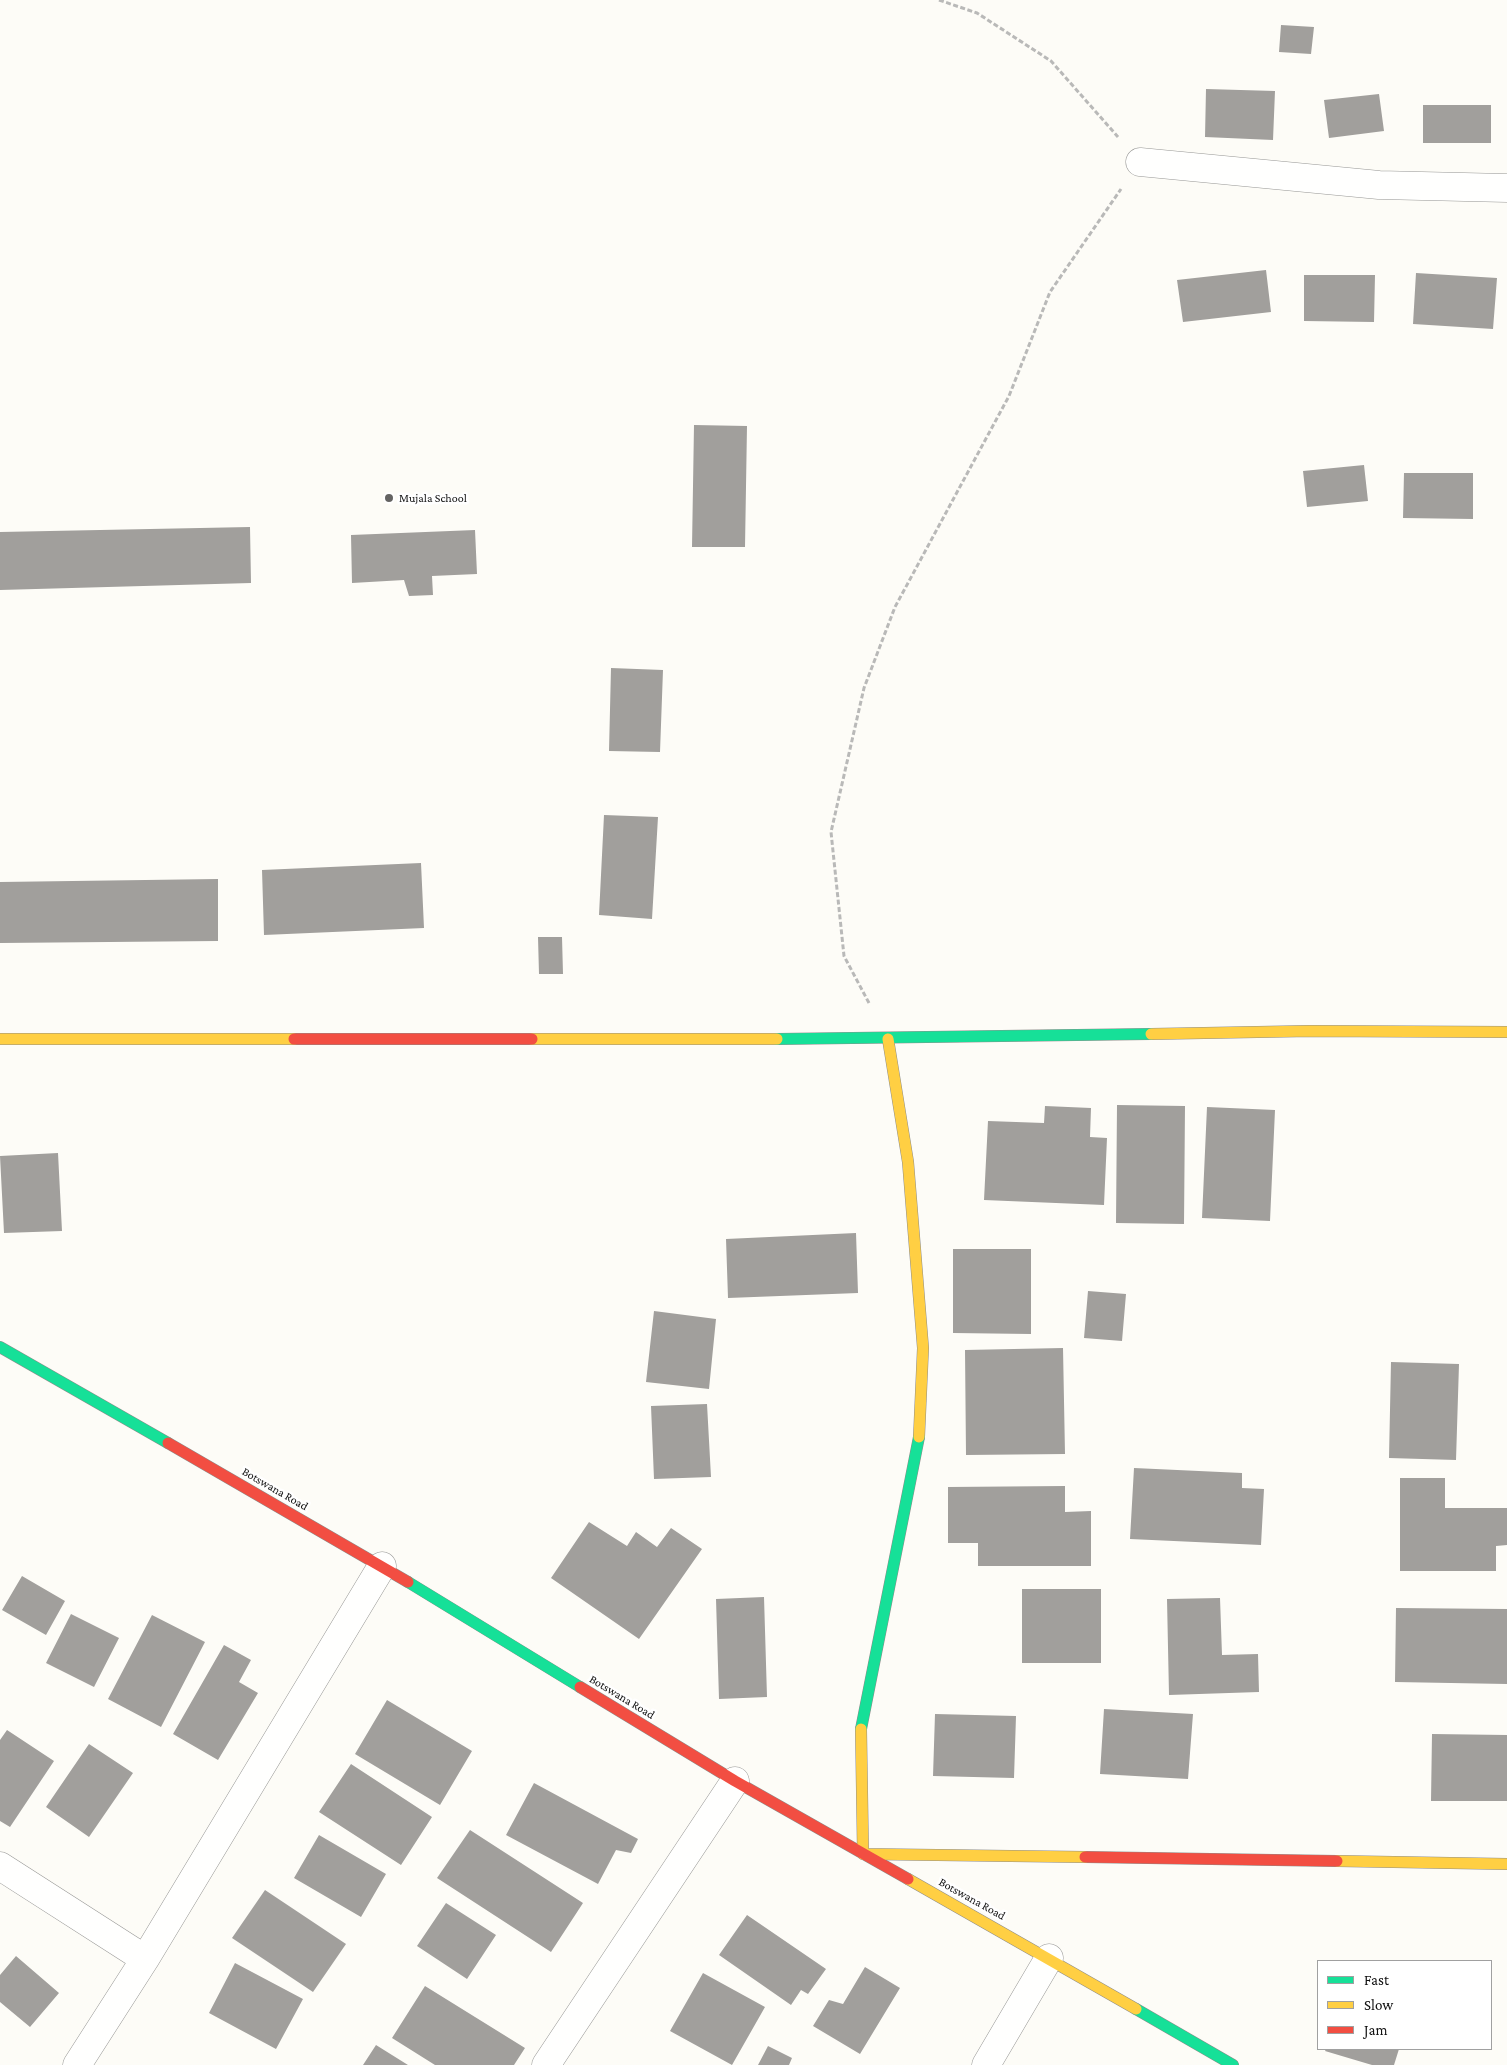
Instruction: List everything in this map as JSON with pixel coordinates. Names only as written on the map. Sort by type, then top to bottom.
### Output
[{"type":"street","points":[[1140,162],[1379,185],[1507,188]]},
{"type":"street","points":[[0,1039],[888,1039],[1310,1031],[1507,1032]]},
{"type":"street","points":[[888,1039],[908,1162],[922,1366],[920,1429],[860,1734],[862,1854],[1507,1864]]},
{"type":"street","name":"Botswana Road","points":[[0,1347],[382,1566],[735,1781],[1050,1958],[1233,2065]]},
{"type":"street","points":[[77,2065],[145,1959],[382,1566]]},
{"type":"street","points":[[546,2065],[735,1781]]},
{"type":"street","points":[[0,1866],[145,1959]]},
{"type":"street","points":[[986,2065],[1050,1958]]},
{"type":"path","points":[[888,1039],[844,956],[831,832],[864,688],[895,607],[1009,396],[1050,292],[1140,162],[1052,61],[976,14],[939,0]]},
{"type":"building","points":[[1281,25],[1314,27],[1311,54],[1279,52]]},
{"type":"building","points":[[1206,89],[1275,91],[1273,140],[1205,137]]},
{"type":"building","points":[[1379,94],[1384,131],[1329,138],[1324,100]]},
{"type":"building","points":[[1423,105],[1491,105],[1491,143],[1423,143]]},
{"type":"building","points":[[1266,270],[1271,312],[1183,322],[1177,280]]},
{"type":"building","points":[[1416,273],[1497,278],[1493,329],[1413,324]]},
{"type":"building","points":[[1304,275],[1375,275],[1374,322],[1304,321]]},
{"type":"building","points":[[694,425],[747,426],[745,547],[692,547]]},
{"type":"building","points":[[1364,465],[1368,501],[1307,507],[1303,471]]},
{"type":"building","points":[[1404,473],[1473,473],[1473,519],[1403,518]]},
{"type":"building","points":[[250,527],[251,583],[0,590],[0,532]]},
{"type":"building","points":[[475,530],[477,574],[432,576],[433,595],[409,596],[404,580],[352,583],[351,535]]},
{"type":"building","points":[[611,668],[663,670],[660,752],[609,751]]},
{"type":"building","points":[[604,815],[658,817],[652,919],[599,915]]},
{"type":"building","points":[[421,863],[424,928],[264,935],[262,870]]},
{"type":"building","points":[[218,879],[218,941],[0,943],[0,882]]},
{"type":"building","points":[[538,937],[562,937],[563,974],[539,974]]},
{"type":"building","points":[[1117,1105],[1185,1106],[1184,1224],[1116,1223]]},
{"type":"building","points":[[1045,1106],[1091,1108],[1090,1137],[1107,1138],[1104,1205],[984,1200],[988,1121],[1044,1123]]},
{"type":"building","points":[[1207,1107],[1275,1110],[1270,1221],[1202,1218]]},
{"type":"building","points":[[58,1153],[62,1231],[4,1233],[0,1156]]},
{"type":"building","points":[[856,1233],[858,1293],[728,1298],[726,1239]]},
{"type":"building","points":[[953,1249],[1031,1249],[1031,1334],[953,1333]]},
{"type":"building","points":[[1088,1291],[1126,1294],[1122,1341],[1084,1338]]},
{"type":"building","points":[[654,1311],[716,1319],[709,1389],[646,1382]]},
{"type":"building","points":[[1063,1348],[1065,1454],[966,1455],[965,1350]]},
{"type":"building","points":[[1391,1362],[1459,1364],[1456,1460],[1389,1458]]},
{"type":"building","points":[[707,1404],[711,1477],[654,1479],[651,1406]]},
{"type":"building","points":[[1134,1468],[1242,1473],[1242,1488],[1264,1489],[1261,1545],[1130,1539]]},
{"type":"building","points":[[1400,1478],[1445,1478],[1445,1508],[1507,1508],[1507,1545],[1496,1546],[1496,1571],[1400,1571]]},
{"type":"building","points":[[1065,1486],[1065,1512],[1091,1511],[1091,1566],[978,1566],[978,1543],[948,1543],[948,1487]]},
{"type":"building","points":[[589,1522],[627,1546],[636,1532],[657,1547],[671,1528],[702,1549],[639,1639],[551,1578]]},
{"type":"building","points":[[22,1576],[65,1601],[46,1635],[2,1610]]},
{"type":"building","points":[[1022,1589],[1101,1589],[1101,1663],[1022,1663]]},
{"type":"building","points":[[764,1597],[767,1697],[719,1699],[716,1599]]},
{"type":"building","points":[[1220,1598],[1222,1655],[1258,1654],[1259,1692],[1169,1695],[1167,1599]]},
{"type":"building","points":[[1396,1608],[1507,1609],[1507,1684],[1395,1682]]},
{"type":"building","points":[[71,1614],[119,1638],[94,1687],[46,1663]]},
{"type":"building","points":[[152,1615],[205,1642],[161,1727],[108,1699]]},
{"type":"building","points":[[224,1645],[251,1660],[239,1682],[258,1693],[218,1760],[173,1734]]},
{"type":"building","points":[[387,1700],[472,1751],[440,1805],[355,1754]]},
{"type":"building","points":[[1104,1709],[1193,1714],[1188,1779],[1100,1774]]},
{"type":"building","points":[[935,1714],[1016,1716],[1014,1778],[933,1776]]},
{"type":"building","points":[[7,1730],[54,1761],[10,1827],[0,1821],[0,1740]]},
{"type":"building","points":[[1432,1734],[1507,1735],[1507,1801],[1431,1801]]},
{"type":"building","points":[[89,1744],[133,1773],[89,1837],[46,1807]]},
{"type":"building","points":[[351,1764],[432,1817],[401,1865],[319,1812]]},
{"type":"building","points":[[534,1783],[638,1839],[631,1853],[616,1850],[598,1884],[506,1835]]},
{"type":"building","points":[[470,1830],[583,1903],[551,1952],[437,1878]]},
{"type":"building","points":[[319,1835],[386,1874],[361,1917],[294,1878]]},
{"type":"building","points":[[265,1890],[346,1944],[313,1992],[232,1938]]},
{"type":"building","points":[[446,1903],[496,1935],[467,1979],[417,1946]]},
{"type":"building","points":[[747,1915],[826,1969],[808,1994],[801,1990],[791,2005],[719,1955]]},
{"type":"building","points":[[16,1956],[59,1993],[30,2027],[0,2002],[0,1975]]},
{"type":"building","points":[[235,1963],[303,1999],[276,2049],[209,2013]]},
{"type":"building","points":[[865,1967],[900,1988],[860,2054],[813,2026],[829,2000],[843,2004]]},
{"type":"building","points":[[703,1973],[765,2007],[732,2065],[670,2031]]},
{"type":"building","points":[[425,1986],[525,2048],[514,2065],[435,2065],[392,2038]]},
{"type":"building","points":[[376,2045],[408,2065],[363,2065]]},
{"type":"building","points":[[768,2046],[792,2058],[789,2065],[758,2065]]},
{"type":"building","points":[[1399,2050],[1394,2065],[1372,2065],[1325,2051]]},
{"type":"traffic: fast","points":[[777,1039],[1151,1034]]},
{"type":"traffic: fast","points":[[0,1347],[168,1443]]},
{"type":"traffic: fast","points":[[861,1729],[919,1437]]},
{"type":"traffic: fast","points":[[408,1582],[580,1687]]},
{"type":"traffic: fast","points":[[1136,2009],[1233,2065]]},
{"type":"traffic: slow","points":[[1151,1034],[1310,1031],[1507,1032]]},
{"type":"traffic: slow","points":[[0,1039],[294,1039]]},
{"type":"traffic: slow","points":[[532,1039],[777,1039]]},
{"type":"traffic: slow","points":[[888,1039],[908,1162],[923,1348],[919,1437]]},
{"type":"traffic: slow","points":[[861,1729],[863,1854],[1085,1857]]},
{"type":"traffic: slow","points":[[1337,1861],[1507,1864]]},
{"type":"traffic: slow","points":[[908,1879],[1136,2009]]},
{"type":"traffic: jam","points":[[294,1039],[532,1039]]},
{"type":"traffic: jam","points":[[168,1443],[408,1582]]},
{"type":"traffic: jam","points":[[580,1687],[735,1781],[908,1879]]},
{"type":"traffic: jam","points":[[1085,1857],[1337,1861]]},
{"type":"place","name":"Mujala School","points":[[389,498]]}]
